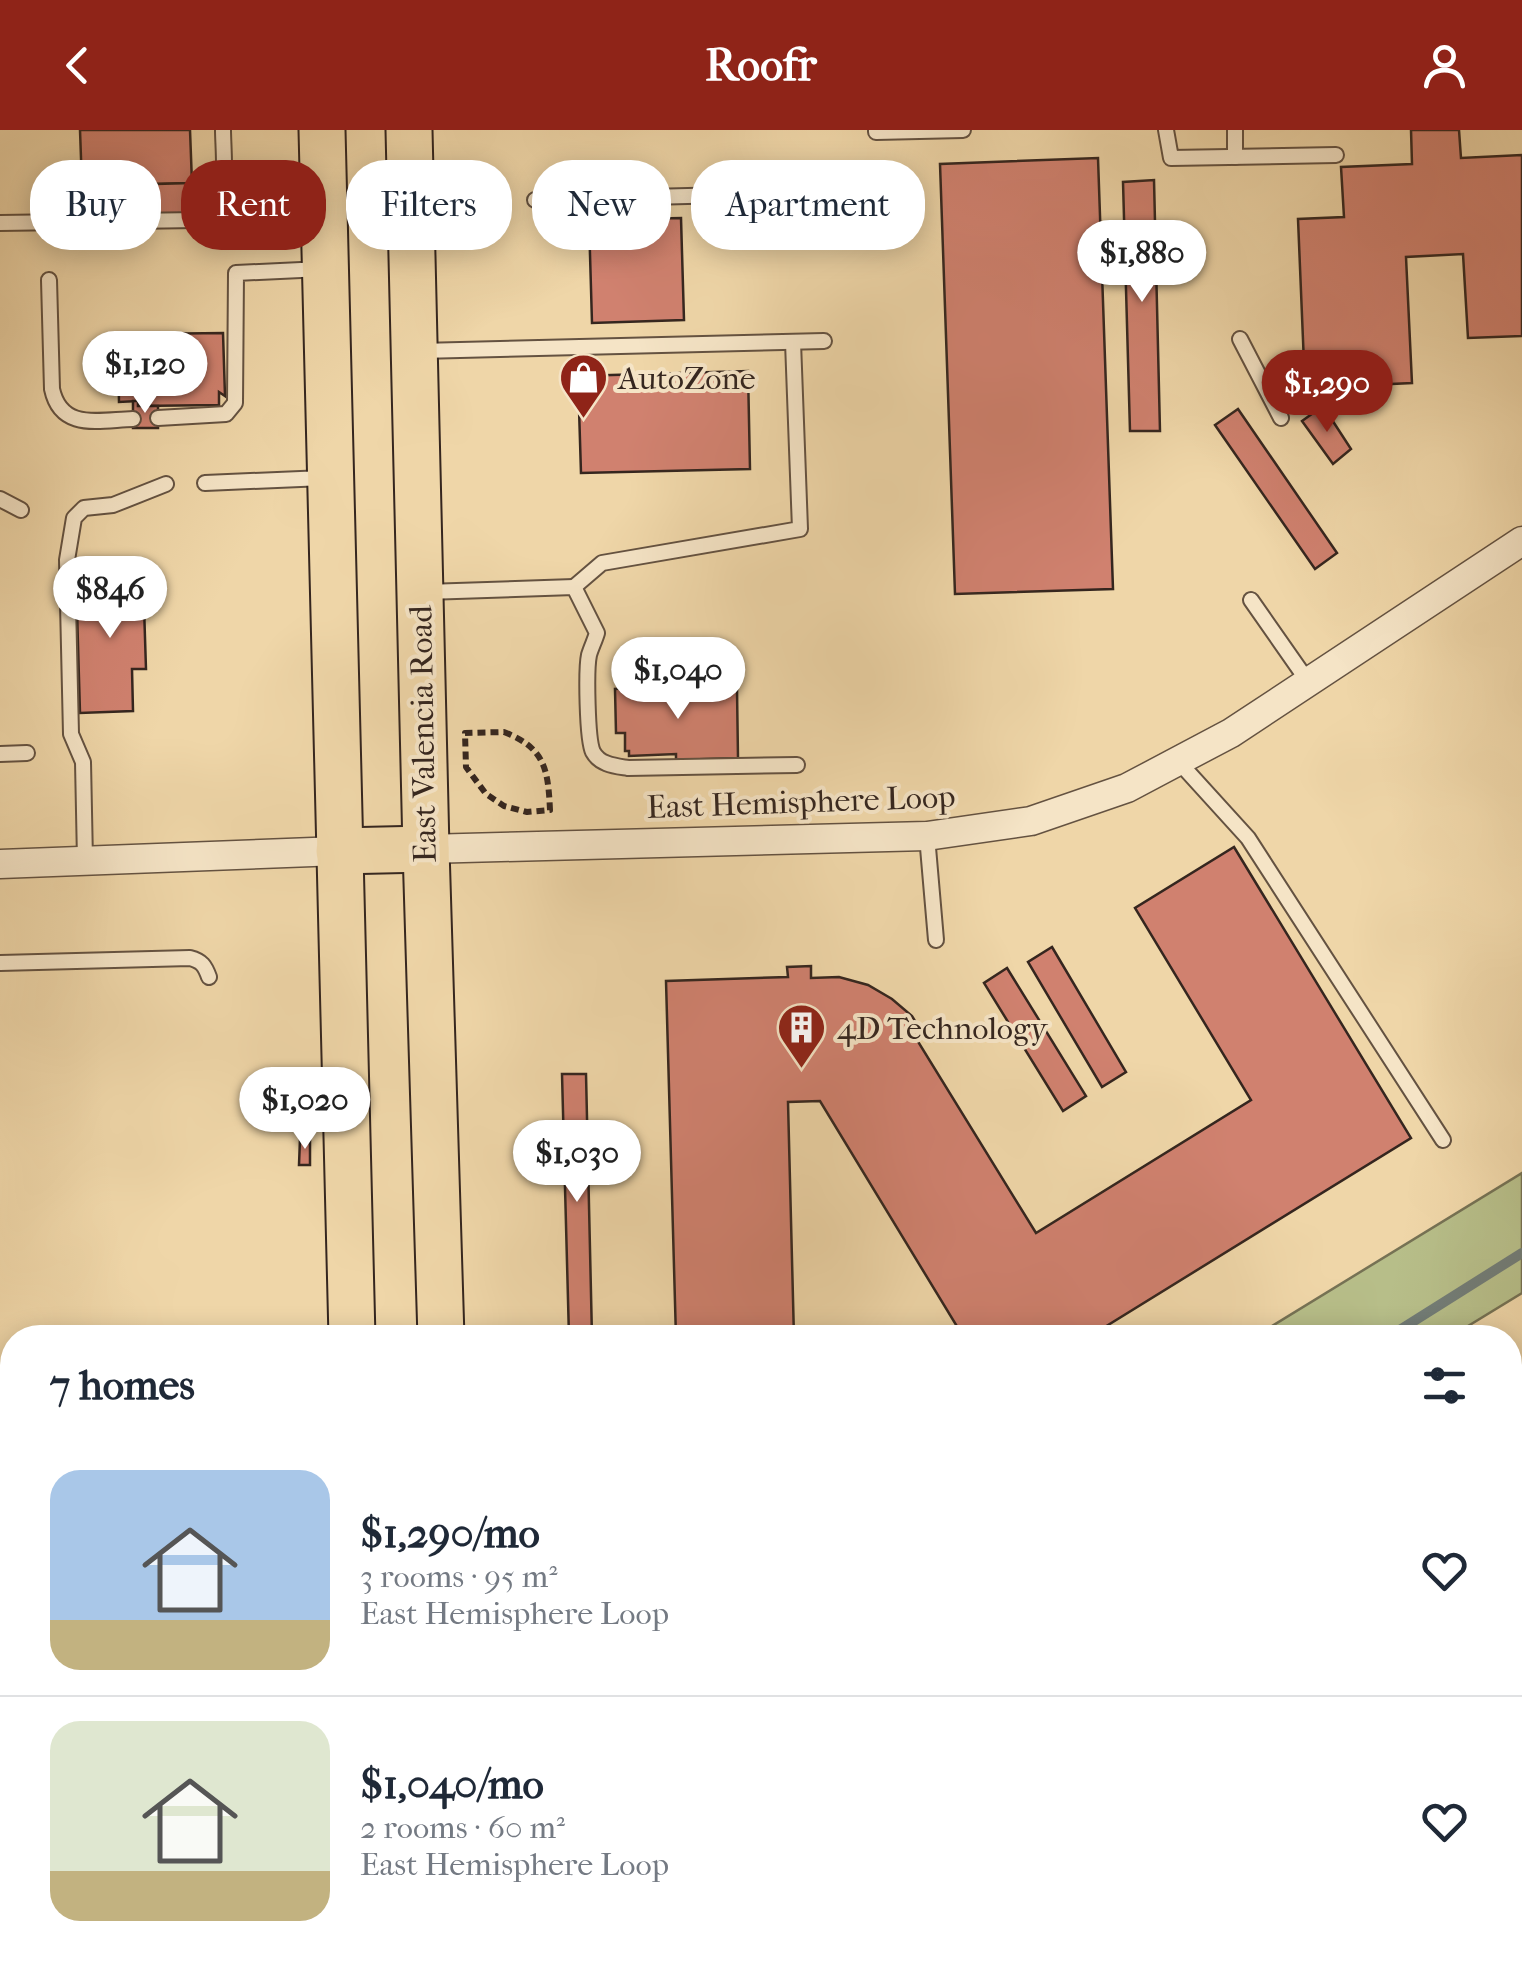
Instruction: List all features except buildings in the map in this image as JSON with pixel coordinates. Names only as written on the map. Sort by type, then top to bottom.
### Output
[{"type":"main road","points":[[322,130],[352,1325]]},
{"type":"main road","name":"East Valencia Road","points":[[410,130],[440,1325]]},
{"type":"main road","points":[[339,851],[426,849]]},
{"type":"street","name":"East Hemisphere Loop","points":[[426,849],[927,836],[1031,821],[1126,788],[1231,733],[1522,540]]},
{"type":"street","points":[[0,864],[339,851]]},
{"type":"lane","points":[[0,224],[196,220],[212,216],[223,193],[223,130]]},
{"type":"lane","points":[[876,130],[964,130]]},
{"type":"lane","points":[[1166,130],[1171,158],[1336,155]]},
{"type":"lane","points":[[1235,130],[1236,157]]},
{"type":"lane","points":[[158,418],[219,416],[236,403],[236,273],[325,269]]},
{"type":"lane","points":[[49,280],[55,403],[72,418],[86,421],[133,419]]},
{"type":"lane","points":[[1240,339],[1280,418]]},
{"type":"lane","points":[[413,352],[824,340]]},
{"type":"lane","points":[[420,592],[574,588],[602,563],[800,529],[793,342]]},
{"type":"lane","points":[[206,483],[330,478]]},
{"type":"lane","points":[[85,860],[84,762],[71,734],[67,560],[74,518],[84,508],[113,505],[166,484]]},
{"type":"lane","points":[[0,499],[21,510]]},
{"type":"lane","points":[[574,588],[598,632],[589,658],[590,730],[592,751],[601,761],[628,768],[797,764]]},
{"type":"lane","points":[[1251,600],[1309,683]]},
{"type":"lane","points":[[0,754],[27,753]]},
{"type":"lane","points":[[1178,761],[1248,838],[1443,1140]]},
{"type":"lane","points":[[927,836],[936,940]]},
{"type":"lane","points":[[0,962],[190,958],[205,966],[209,976]]},
{"type":"path","points":[[504,732],[522,740],[537,754],[549,776],[550,810],[527,812],[504,806],[486,794],[466,767],[465,733],[504,732]]},
{"type":"green space","points":[[1522,1173],[1522,1293],[1470,1325],[1274,1325]]},
{"type":"waterway","points":[[1408,1325],[1522,1253]]},
{"type":"place","name":"AutoZone","points":[[583,420]]},
{"type":"place","name":"4D Technology","points":[[802,1070]]}]
